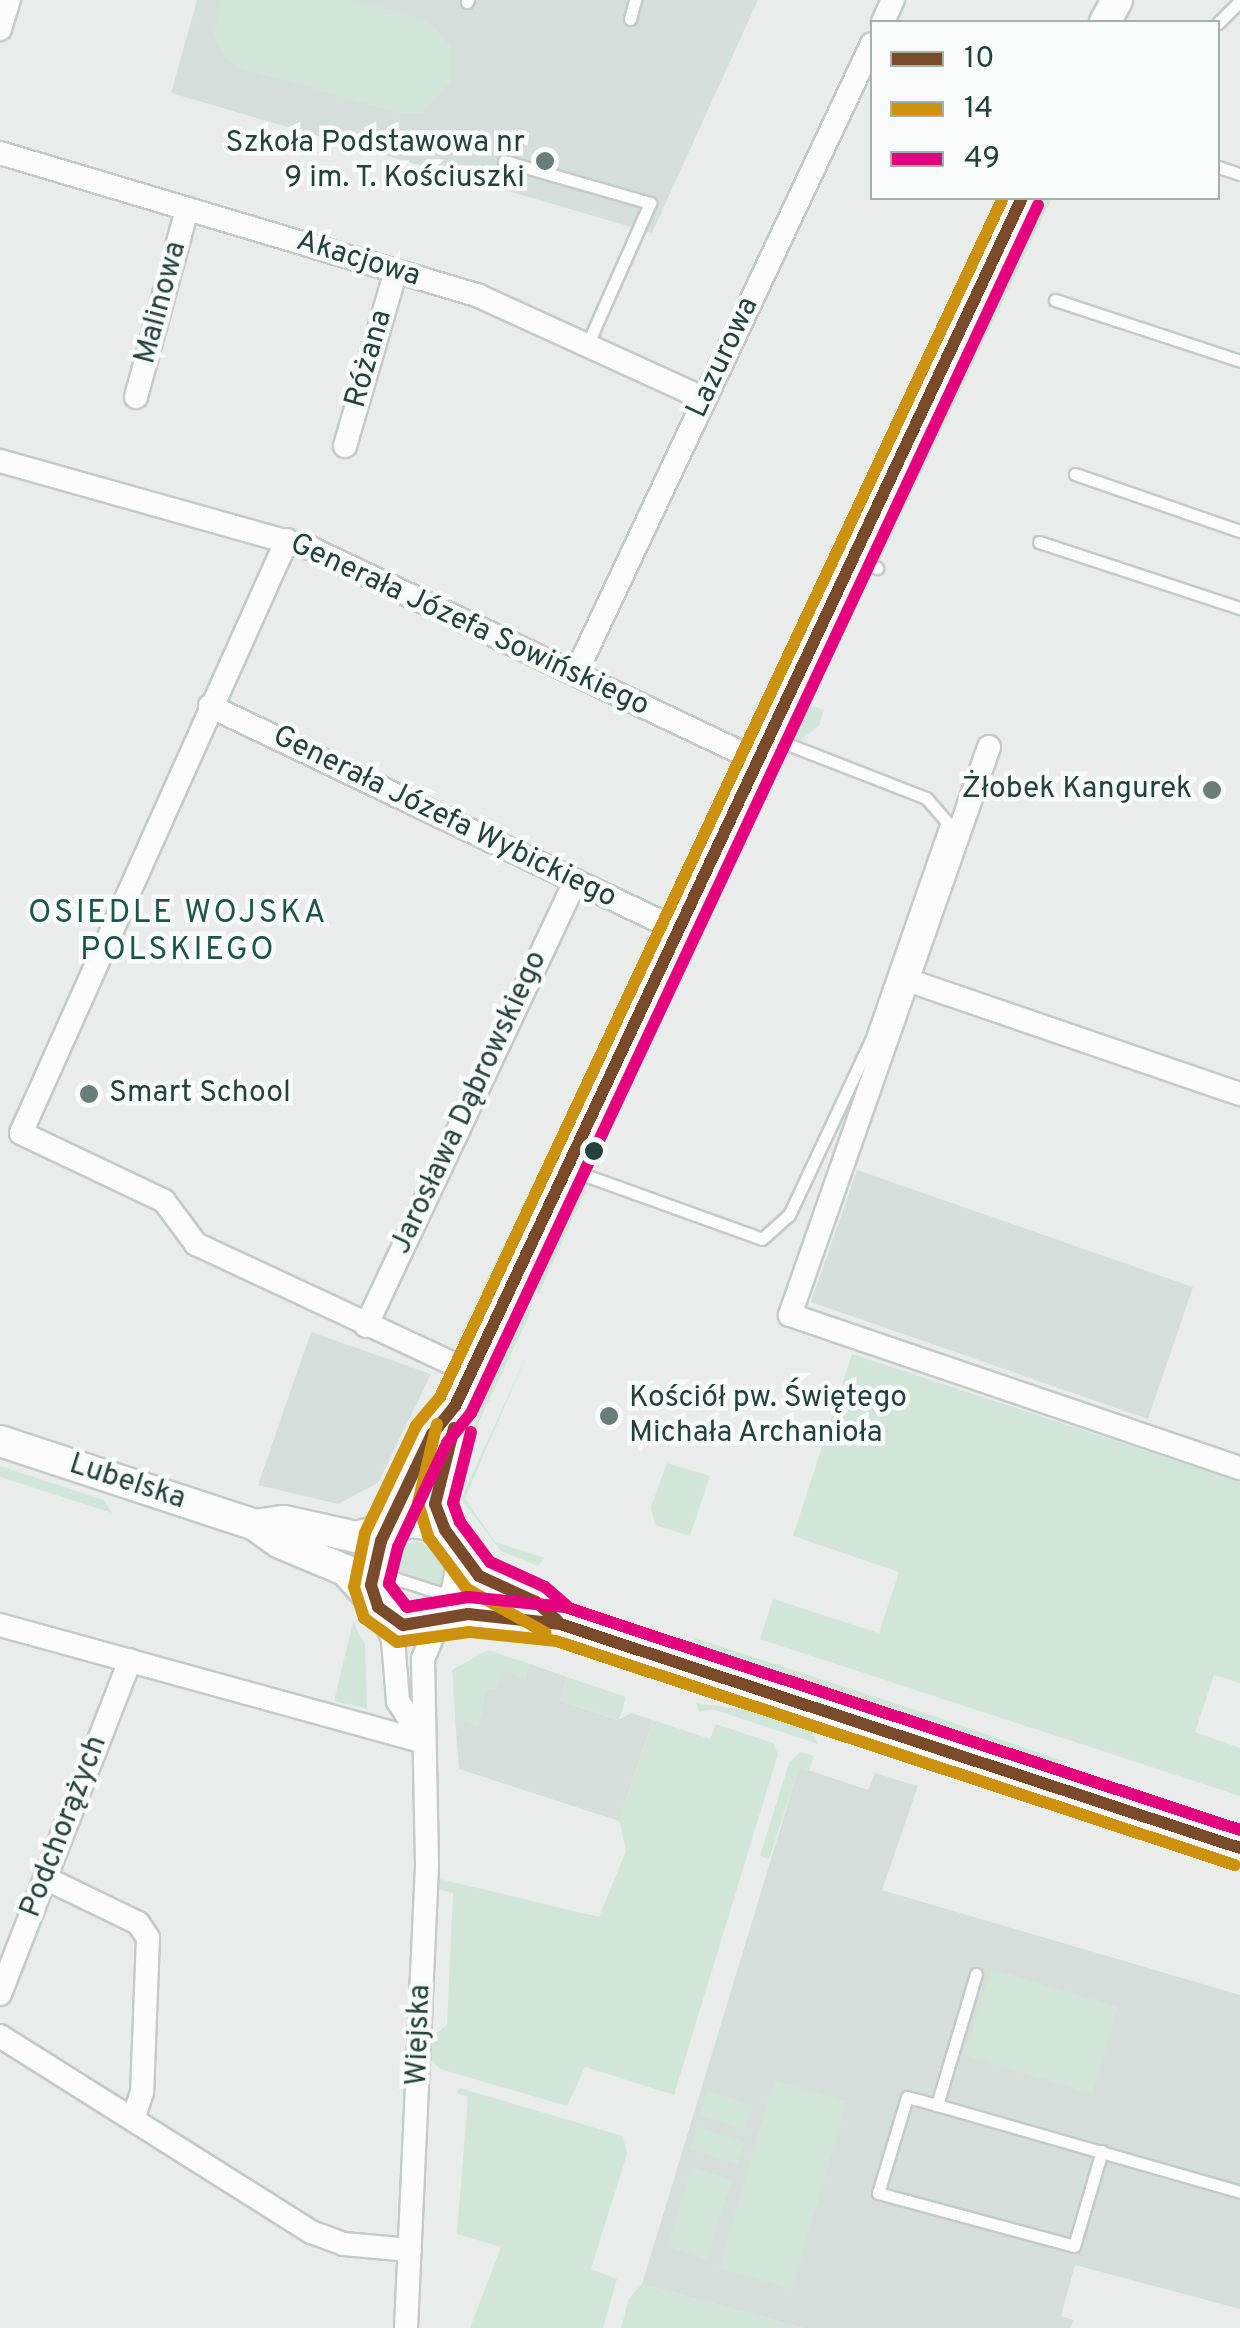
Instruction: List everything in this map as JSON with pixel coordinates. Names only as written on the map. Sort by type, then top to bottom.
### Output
[{"type":"street","points":[[0,29],[7,0]]},
{"type":"street","name":"Lazurowa","points":[[576,673],[870,48]]},
{"type":"street","name":"Akacjowa","points":[[0,153],[502,305],[705,399]]},
{"type":"street","points":[[560,1624],[536,1602],[479,1576],[453,1542],[436,1504],[455,1406],[763,749],[864,563],[1021,200]]},
{"type":"street","name":"Malinowa","points":[[136,397],[187,209]]},
{"type":"street","name":"Różana","points":[[345,446],[396,271]]},
{"type":"street","name":"Generała Józefa Sowińskiego","points":[[0,461],[287,540],[576,673],[763,749]]},
{"type":"street","points":[[287,540],[21,1133],[164,1201],[196,1244],[470,1372]]},
{"type":"street","name":"Generała Józefa Wybickiego","points":[[210,706],[678,930]]},
{"type":"street","points":[[989,747],[790,1315],[1240,1468]]},
{"type":"street","name":"Jarosława Dąbrowskiego","points":[[366,1326],[575,881]]},
{"type":"street","points":[[907,980],[1240,1094]]},
{"type":"street","points":[[424,1742],[398,1701],[393,1640],[380,1610],[371,1570],[432,1434],[455,1406]]},
{"type":"street","name":"Lubelska","points":[[0,1440],[255,1525],[280,1543],[346,1570],[380,1610]]},
{"type":"street","name":"Lubelska","points":[[255,1525],[284,1521],[356,1537],[384,1534],[418,1522],[453,1542]]},
{"type":"street","points":[[446,1610],[453,1542]]},
{"type":"street","points":[[380,1610],[411,1626],[446,1610],[560,1624],[1240,1848]]},
{"type":"street","name":"Wiejska","points":[[406,2328],[426,1866],[423,1658],[446,1610]]},
{"type":"street","points":[[0,1625],[424,1742]]},
{"type":"street","name":"Podchorążych","points":[[0,1994],[130,1660]]},
{"type":"street","points":[[45,1878],[138,1923],[148,1938],[142,2092],[133,2120]]},
{"type":"street","points":[[0,2036],[322,2237],[410,2250]]},
{"type":"lane","points":[[630,19],[635,0]]},
{"type":"lane","points":[[1220,20],[1240,1]]},
{"type":"lane","points":[[504,161],[650,203],[588,343]]},
{"type":"lane","points":[[1055,300],[1240,360]]},
{"type":"lane","points":[[1075,474],[1240,530]]},
{"type":"lane","points":[[1039,542],[1240,608]]},
{"type":"lane","points":[[564,1168],[762,1239],[789,1215],[871,1040],[947,828],[926,798],[763,749]]},
{"type":"lane","points":[[371,1570],[446,1610]]},
{"type":"lane","points":[[937,2105],[976,1974]]},
{"type":"lane","points":[[1102,2151],[1074,2246],[878,2193],[906,2097],[1102,2151],[1240,2192]]},
{"type":"shaded area","name":"Szkoła Podstawowa nr 9 im. T. Kościuszki","points":[[197,0],[758,0],[652,233],[171,93]]},
{"type":"shaded area","points":[[857,1170],[1193,1287],[1148,1419],[811,1302]]},
{"type":"shaded area","points":[[311,1332],[431,1374],[378,1483],[338,1504],[258,1485]]},
{"type":"shaded area","points":[[530,1664],[567,1677],[560,1701],[618,1720],[631,1713],[653,1720],[619,1821],[459,1769],[455,1718],[478,1725],[485,1691],[503,1670],[525,1678]]},
{"type":"shaded area","points":[[799,1767],[868,1790],[875,1773],[918,1786],[882,1890],[1240,1995],[1240,2309],[1075,2265],[1061,2316],[1073,2320],[1071,2328],[803,2328],[642,2284]]},
{"type":"green space","points":[[221,0],[354,0],[429,21],[451,47],[451,81],[422,113],[402,114],[243,69],[225,57],[214,35]]},
{"type":"green space","points":[[1042,200],[1051,200],[880,560],[875,554]]},
{"type":"green space","points":[[852,601],[858,604],[809,704],[824,710],[819,726],[798,742],[794,734],[807,697]]},
{"type":"green space","points":[[784,755],[690,965],[679,961],[770,770]]},
{"type":"green space","points":[[640,958],[649,959],[452,1353]]},
{"type":"green space","points":[[587,1188],[538,1295],[532,1277],[566,1199]]},
{"type":"green space","points":[[524,1309],[532,1309],[453,1477],[516,1317]]},
{"type":"green space","points":[[529,1350],[465,1498],[495,1542],[545,1558],[538,1566],[501,1551],[461,1499]]},
{"type":"green space","points":[[852,1354],[1240,1482],[1240,1683],[1214,1675],[1195,1732],[1240,1748],[1240,1796],[760,1639],[773,1599],[879,1633],[899,1572],[793,1536]]},
{"type":"green space","points":[[667,1463],[710,1476],[690,1536],[655,1525],[651,1507]]},
{"type":"green space","points":[[0,1466],[104,1500],[112,1513],[0,1477]]},
{"type":"green space","points":[[417,1541],[442,1553],[449,1570],[446,1588],[384,1568],[399,1546]]},
{"type":"green space","points":[[353,1622],[365,1644],[367,1709],[334,1701]]},
{"type":"green space","points":[[692,1637],[1068,1763],[1044,1761],[702,1649]]},
{"type":"green space","points":[[488,1650],[530,1664],[525,1678],[503,1671],[497,1688],[485,1691],[478,1726],[455,1718],[452,1670]]},
{"type":"green space","points":[[567,1677],[626,1697],[619,1720],[560,1701]]},
{"type":"green space","points":[[696,1703],[747,1710],[811,1731],[818,1744],[712,1709],[699,1712]]},
{"type":"green space","points":[[653,1720],[710,1739],[716,1724],[773,1743],[778,1754],[674,2095],[585,2067],[567,2106],[440,2069],[431,2059],[432,2036],[447,2025],[453,1893],[438,1889],[440,1879],[599,1917],[626,1851],[619,1821]]},
{"type":"green space","points":[[800,1752],[814,1756],[809,1771],[799,1768],[769,1859],[760,1856],[789,1763]]},
{"type":"green space","points":[[991,1969],[1118,2007],[1092,2094],[965,2055]]},
{"type":"green space","points":[[774,2080],[847,2101],[792,2289],[719,2268]]},
{"type":"green space","points":[[460,2088],[623,2136],[627,2154],[591,2269],[617,2279],[603,2328],[470,2328],[501,2247],[457,2234],[468,2097],[456,2093]]},
{"type":"green space","points":[[707,2090],[753,2105],[745,2130],[699,2115]]},
{"type":"green space","points":[[697,2127],[745,2142],[737,2164],[690,2149]]},
{"type":"green space","points":[[692,2167],[732,2180],[707,2259],[667,2246]]},
{"type":"green space","points":[[642,2284],[803,2328],[621,2328],[629,2298]]},
{"type":"transit line","name":"14","points":[[1002,200],[440,1397],[416,1426],[365,1533],[354,1587],[364,1618],[397,1642],[469,1632],[556,1641],[1235,1865]]},
{"type":"transit line","name":"10","points":[[1021,200],[455,1406],[432,1434],[381,1541],[371,1585],[378,1607],[403,1625],[468,1614],[560,1624],[1240,1848]]},
{"type":"transit line","name":"49","points":[[1038,205],[471,1413],[447,1443],[398,1547],[389,1584],[407,1607],[468,1597],[565,1607],[1240,1830]]},
{"type":"transit line","name":"14","points":[[437,1424],[418,1503],[429,1538],[467,1589],[546,1633]]},
{"type":"transit line","name":"10","points":[[454,1428],[435,1504],[445,1530],[479,1576],[536,1602],[557,1620]]},
{"type":"transit line","name":"49","points":[[471,1432],[453,1503],[460,1522],[490,1562],[545,1587],[568,1607]]},
{"type":"place","name":"Szkoła Podstawowa nr 9 im. T. Kościuszki","points":[[545,161]]},
{"type":"place","name":"Żłobek Kangurek","points":[[1212,790]]},
{"type":"place","name":"Smart School","points":[[89,1094]]},
{"type":"place","name":"Kościół pw. Świętego Michała Archanioła","points":[[609,1416]]},
{"type":"district","name":"OSIEDLE WOJSKA POLSKIEGO","points":[[178,934]]}]
